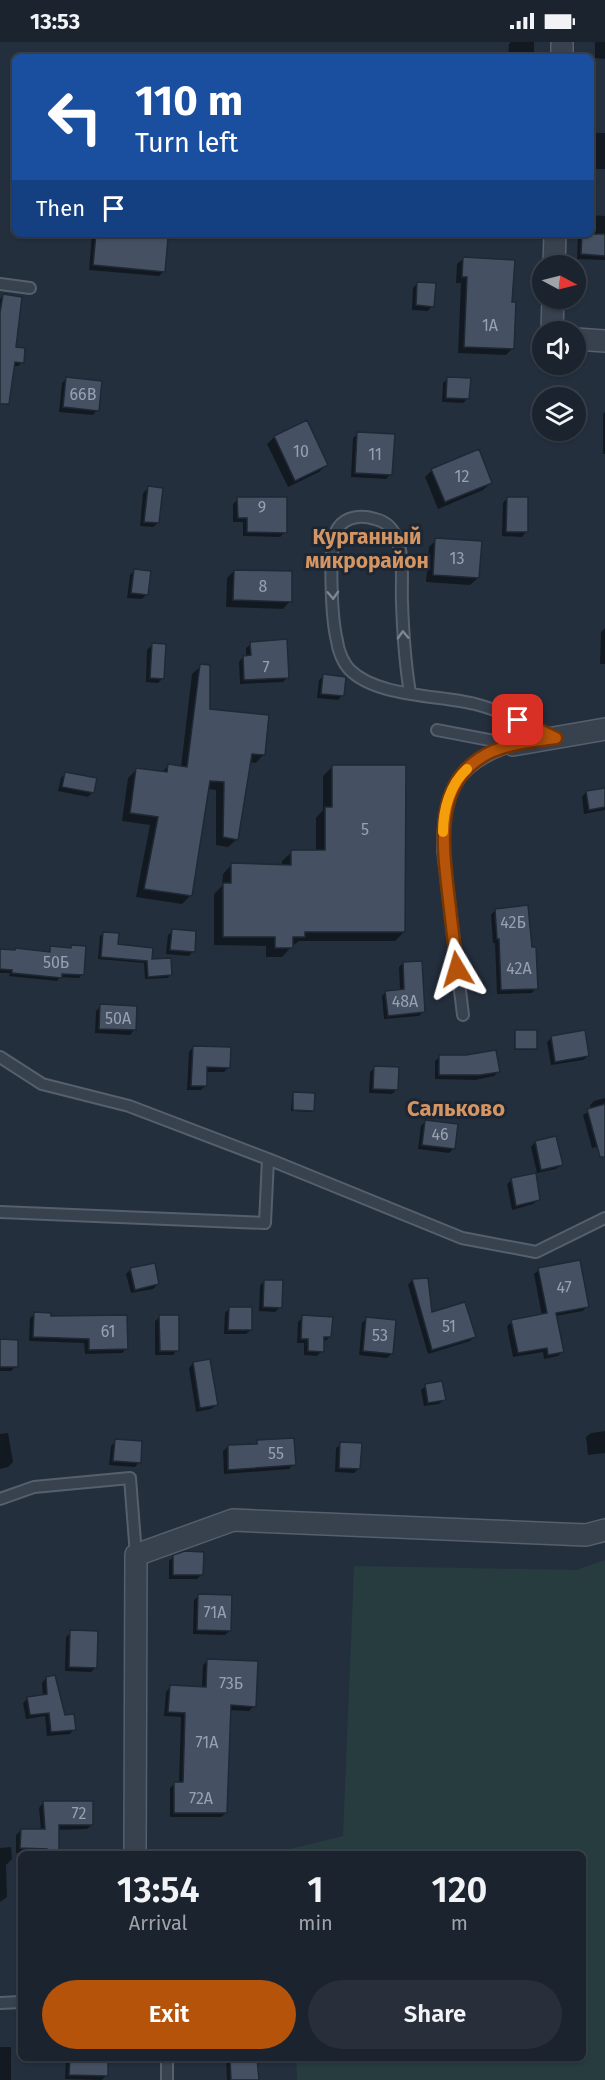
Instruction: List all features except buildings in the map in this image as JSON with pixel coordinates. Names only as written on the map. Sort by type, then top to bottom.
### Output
[{"type":"street","points":[[554,255],[555,237]]},
{"type":"street","points":[[586,340],[605,341]]},
{"type":"street","points":[[513,745],[605,729]]},
{"type":"street","points":[[135,1851],[136,1556],[233,1520],[586,1535],[605,1530]]},
{"type":"lane","points":[[0,284],[30,288]]},
{"type":"lane","points":[[410,693],[404,652],[401,560],[395,533],[387,524],[378,519],[359,517],[350,519],[337,529],[332,548],[334,622],[337,642],[348,669],[374,685],[410,693],[475,704],[494,710],[556,738]]},
{"type":"lane","points":[[437,730],[513,745]]},
{"type":"lane","points":[[463,1015],[443,851],[443,826],[452,788],[463,773],[476,761],[492,752],[513,745]]},
{"type":"lane","points":[[0,1057],[42,1084],[129,1106],[268,1159],[462,1238],[536,1252],[605,1218]]},
{"type":"lane","points":[[0,1212],[265,1223],[268,1159]]},
{"type":"lane","points":[[0,1499],[34,1487],[130,1479],[136,1556]]},
{"type":"lane","points":[[0,2003],[18,2002]]},
{"type":"lane","points":[[167,2061],[167,2080]]},
{"type":"green space","points":[[605,1560],[605,2080],[297,2080],[296,2061],[586,2061],[586,1851],[290,1851],[290,1849],[343,1836],[354,1566],[576,1570]]},
{"type":"slow traffic","points":[[443,832],[452,788],[467,769]]},
{"type":"district","name":"Курганный микрорайон","points":[[367,549]]},
{"type":"district","name":"Сальково","points":[[456,1108]]},
{"type":"route","points":[[457,969],[443,851],[443,826],[448,802],[452,788],[476,761],[492,752],[513,745],[556,738],[518,720]]}]
